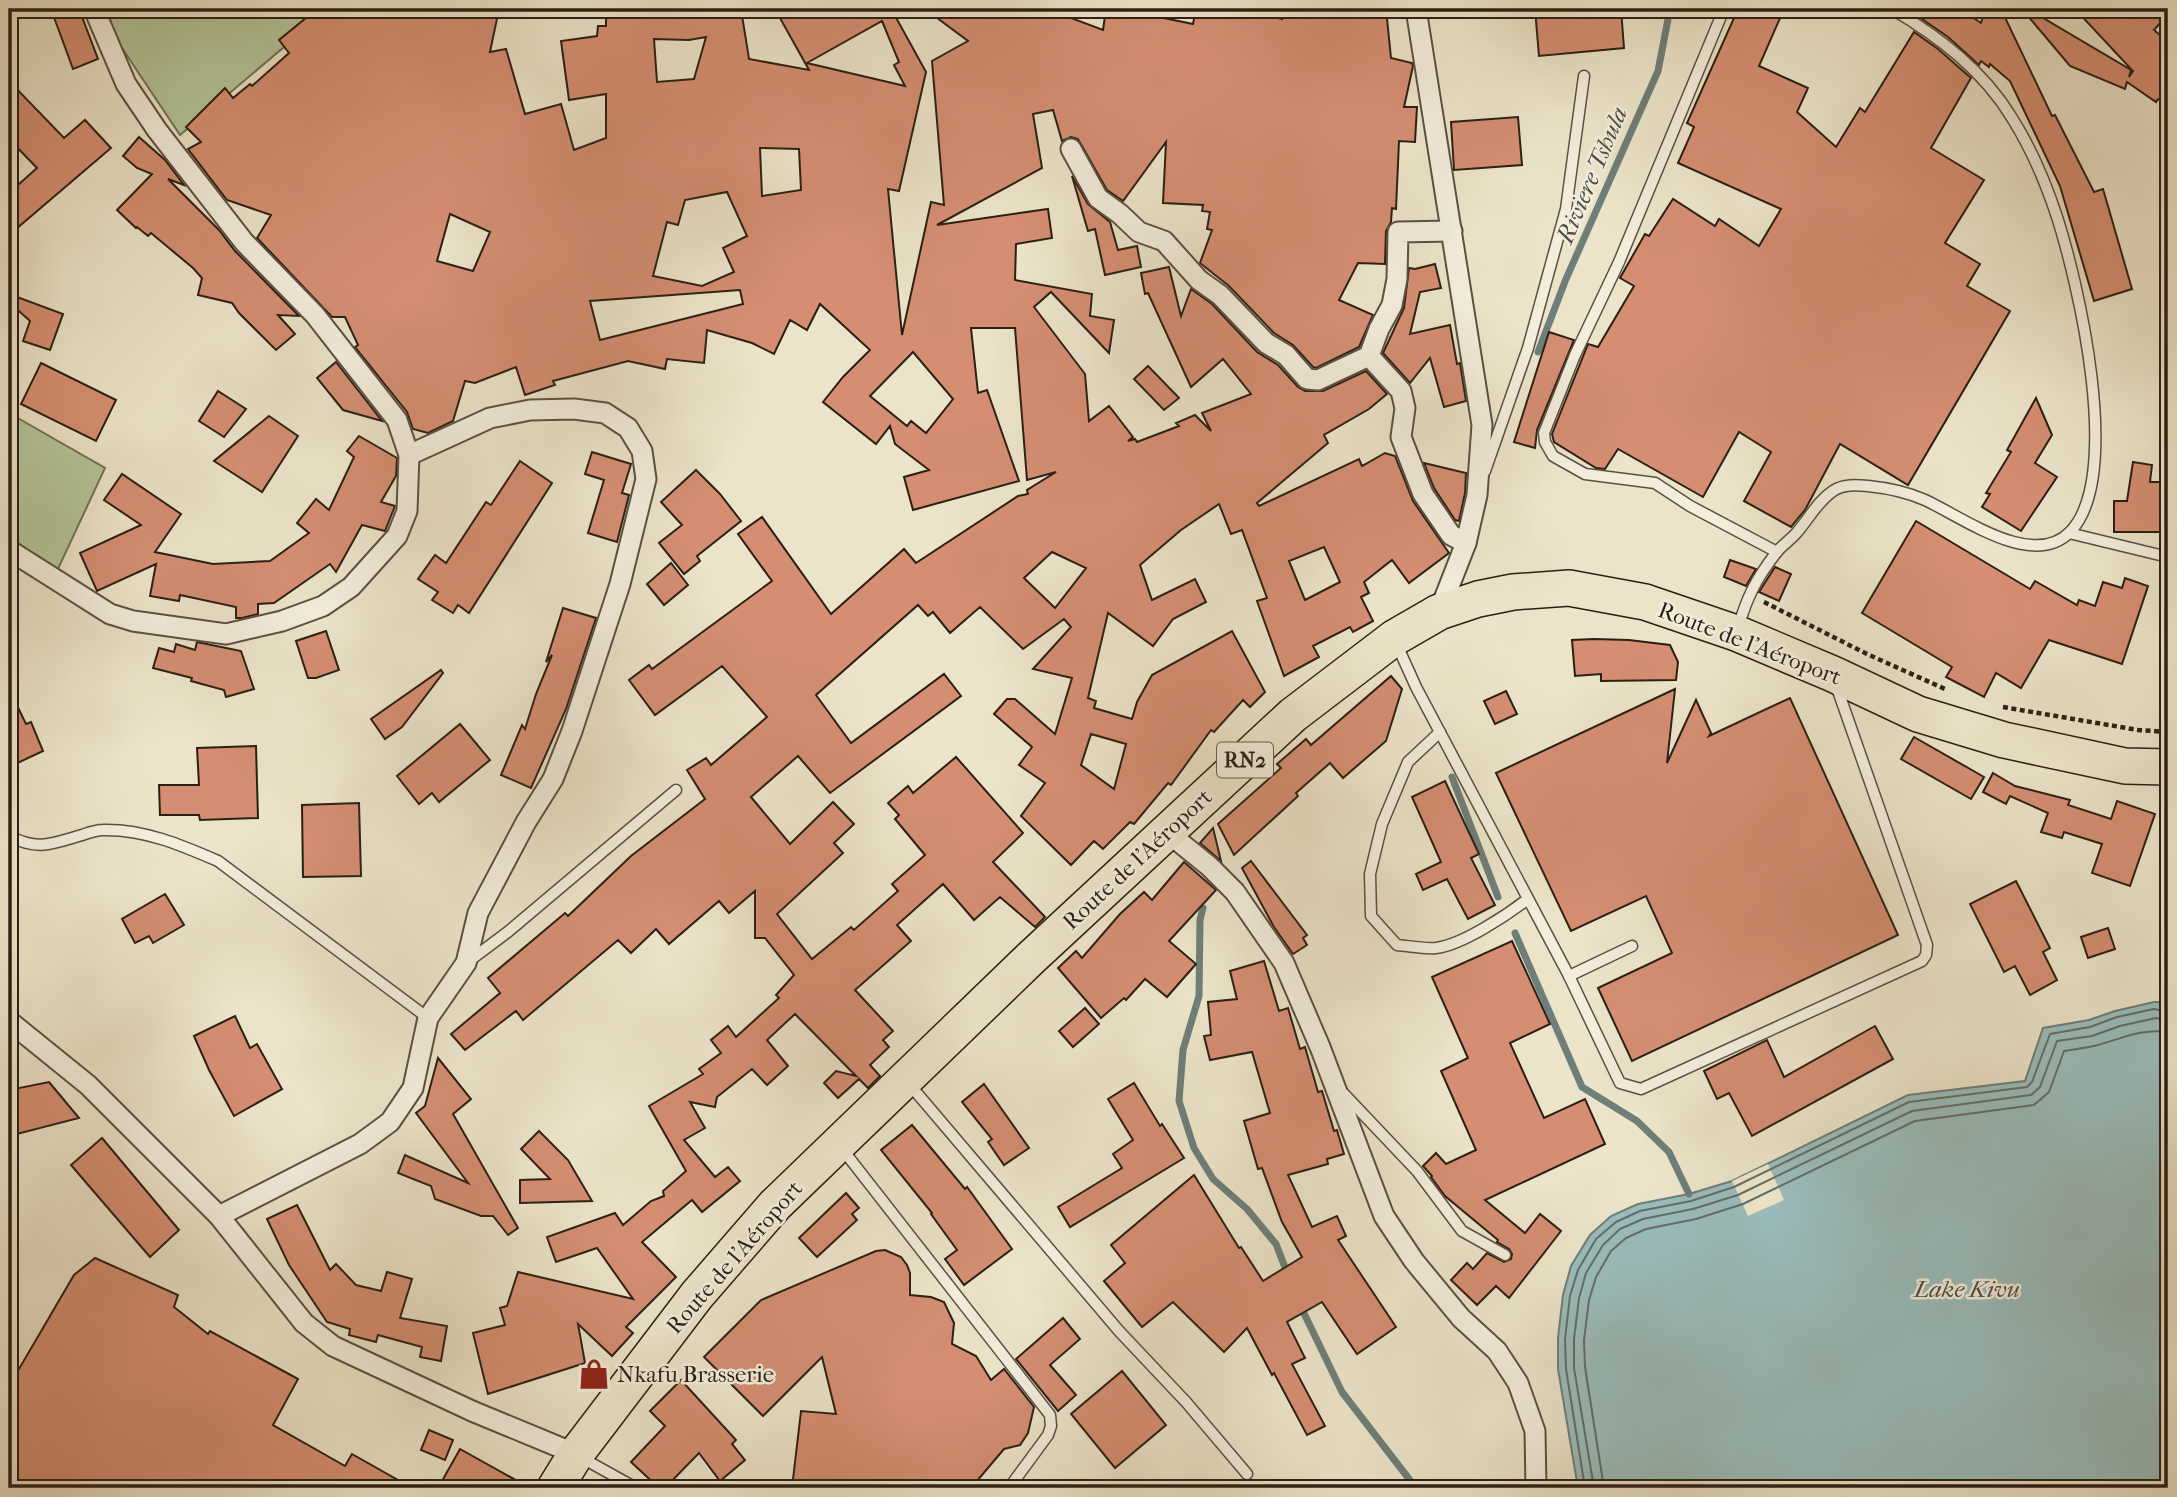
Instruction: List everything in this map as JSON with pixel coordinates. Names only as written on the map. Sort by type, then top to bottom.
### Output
[{"type":"highway","name":"Route de l'Aéroport","points":[[555,1488],[576,1454],[697,1295],[775,1205],[1032,957],[1293,715],[1394,638],[1439,611],[1513,592],[1569,588],[1645,602],[1736,633],[1918,714],[2004,740],[2125,766],[2168,767]]},
{"type":"street","points":[[9,550],[110,614],[133,621],[226,634],[282,621],[323,606],[351,587],[397,536],[407,510],[409,455],[397,420],[315,315],[244,243],[158,130],[126,84],[94,9]]},
{"type":"street","points":[[1416,9],[1482,425],[1477,495],[1466,542],[1439,611]]},
{"type":"street","points":[[1071,149],[1098,198],[1139,232],[1164,241],[1199,280],[1220,295],[1266,343],[1286,355],[1307,379],[1318,380],[1369,356],[1392,305],[1397,279],[1398,232],[1452,231]]},
{"type":"street","points":[[1369,356],[1401,391],[1405,408],[1401,437],[1423,494],[1451,535],[1466,542]]},
{"type":"street","points":[[219,1216],[360,1144],[390,1122],[413,1088],[428,1018],[466,963],[478,912],[526,822],[553,779],[572,731],[620,584],[646,479],[642,451],[628,428],[605,413],[574,409],[530,410],[490,418],[409,455]]},
{"type":"street","points":[[1167,832],[1209,866],[1235,892],[1264,930],[1284,963],[1384,1216],[1414,1261],[1461,1318],[1497,1351],[1518,1383],[1535,1431],[1536,1488]]},
{"type":"street","points":[[9,1021],[88,1085],[219,1216],[304,1323],[333,1346],[472,1411],[576,1454]]},
{"type":"lane","points":[[1724,9],[1619,262],[1575,355],[1544,433],[1545,442],[1553,456],[1585,474],[1655,483],[1690,506],[1777,552]]},
{"type":"lane","points":[[1736,633],[1748,594],[1777,552],[1834,490],[1853,485],[1888,488],[1923,499],[2020,545],[2043,546],[2069,533],[2086,507],[2092,487],[2095,425],[2090,364],[2078,301],[2056,215],[2032,155],[2012,118],[1986,80],[1946,44],[1892,9]]},
{"type":"lane","points":[[1477,495],[1528,348],[1566,209],[1584,76]]},
{"type":"lane","points":[[2069,533],[2168,556]]},
{"type":"lane","points":[[1394,638],[1440,732],[1569,976],[1620,1083],[1641,1089],[1922,961],[1926,955],[1927,945],[1833,674]]},
{"type":"lane","points":[[1440,732],[1408,762],[1382,824],[1370,874],[1371,916],[1397,945],[1436,948],[1471,935],[1507,915],[1528,899]]},
{"type":"lane","points":[[466,963],[509,931],[676,790]]},
{"type":"lane","points":[[9,836],[26,845],[43,846],[101,830],[144,834],[179,843],[218,861],[428,1018]]},
{"type":"lane","points":[[1569,976],[1632,946]]},
{"type":"lane","points":[[905,1079],[1119,1331],[1186,1402],[1247,1474]]},
{"type":"lane","points":[[1334,1084],[1417,1171],[1462,1231],[1505,1255]]},
{"type":"lane","points":[[838,1144],[1050,1415],[1048,1435],[1009,1488]]},
{"type":"lane","points":[[576,1454],[636,1488]]},
{"type":"path","points":[[1748,594],[1867,654],[1957,694]]},
{"type":"path","points":[[1993,705],[2138,730],[2168,732]]},
{"type":"green space","points":[[96,9],[329,9],[180,135]]},
{"type":"green space","points":[[9,413],[105,468],[57,571],[9,537]]},
{"type":"water","name":"Lake Kivu","points":[[2161,1002],[2168,1007],[2168,1488],[1578,1488],[1558,1369],[1563,1295],[1571,1266],[1590,1235],[1611,1216],[1638,1204],[1689,1194],[1732,1181],[1908,1095],[2025,1081],[2043,1028],[2089,1020]]},
{"type":"pier","points":[[1768,1164],[1784,1200],[1748,1216],[1732,1181]]},
{"type":"building","points":[[51,9],[79,9],[98,59],[73,69]]},
{"type":"building","points":[[317,9],[499,9],[490,52],[506,49],[525,114],[561,104],[574,150],[606,138],[606,94],[569,100],[561,41],[597,36],[598,26],[606,26],[606,13],[697,15],[696,9],[741,9],[749,59],[809,70],[775,9],[904,9],[894,14],[926,72],[899,191],[888,189],[902,335],[931,202],[944,205],[932,61],[968,41],[925,9],[982,9],[994,18],[1002,9],[1047,9],[1103,30],[1106,9],[1156,9],[1154,16],[1193,24],[1196,9],[1238,9],[1282,19],[1281,9],[1386,9],[1391,58],[1412,63],[1413,66],[1404,107],[1417,107],[1415,142],[1399,141],[1396,209],[1392,208],[1391,222],[1386,231],[1385,264],[1358,263],[1339,300],[1373,315],[1359,347],[1316,368],[1293,345],[1274,333],[1229,286],[1200,263],[1212,230],[1207,229],[1210,212],[1202,211],[1203,205],[1163,203],[1166,142],[1123,201],[1107,190],[1078,139],[1071,137],[1062,141],[1053,110],[1033,114],[1042,168],[937,225],[1048,209],[1052,238],[1016,244],[1015,280],[1092,294],[1090,316],[1114,320],[1109,353],[1051,292],[1034,307],[1085,374],[1089,421],[1109,406],[1133,437],[1128,441],[1135,439],[1137,442],[1179,426],[1176,423],[1195,415],[1211,431],[1202,413],[1251,394],[1223,359],[1191,387],[1148,293],[1145,294],[1141,273],[1169,267],[1181,316],[1191,289],[1212,304],[1257,352],[1278,365],[1305,391],[1323,391],[1366,371],[1387,394],[1369,409],[1324,435],[1328,443],[1257,503],[1259,506],[1359,459],[1362,466],[1385,453],[1395,456],[1413,501],[1449,553],[1409,583],[1392,560],[1364,582],[1369,593],[1361,597],[1373,621],[1353,632],[1350,627],[1313,646],[1319,657],[1284,676],[1257,601],[1267,598],[1242,530],[1231,534],[1219,504],[1181,530],[1140,565],[1152,600],[1195,579],[1206,602],[1173,619],[1153,646],[1108,613],[1088,698],[1096,701],[1094,708],[1132,719],[1137,702],[1152,675],[1232,631],[1265,692],[1250,707],[1243,700],[1214,732],[1211,730],[1171,785],[1168,783],[1134,824],[1130,822],[1103,849],[1094,841],[1071,865],[1021,816],[1045,783],[1019,765],[1032,747],[994,714],[1007,699],[1015,699],[1055,734],[1072,678],[1033,669],[1071,627],[1064,619],[1023,649],[980,607],[950,633],[933,612],[928,616],[918,605],[816,695],[851,743],[944,674],[961,696],[830,793],[798,756],[751,797],[790,844],[833,802],[854,824],[834,843],[843,853],[777,914],[812,959],[851,927],[854,930],[898,891],[892,884],[925,855],[895,819],[899,815],[888,803],[908,786],[913,793],[956,757],[1023,833],[993,862],[1045,917],[1035,927],[1000,897],[974,920],[943,884],[897,925],[911,941],[855,990],[893,1031],[883,1040],[889,1047],[870,1065],[880,1076],[868,1088],[859,1079],[838,1098],[824,1083],[836,1071],[856,1076],[795,1014],[767,1040],[788,1066],[767,1085],[752,1069],[717,1097],[715,1107],[690,1102],[705,1128],[684,1140],[715,1177],[728,1167],[740,1181],[702,1212],[692,1200],[642,1242],[676,1277],[626,1327],[633,1333],[612,1356],[578,1324],[585,1363],[488,1394],[473,1333],[505,1325],[500,1308],[507,1306],[518,1272],[633,1299],[597,1248],[556,1262],[547,1237],[615,1213],[623,1225],[651,1201],[664,1196],[663,1191],[686,1171],[649,1106],[703,1074],[699,1069],[721,1053],[711,1040],[728,1026],[736,1037],[779,998],[776,995],[794,975],[765,938],[755,938],[755,891],[729,913],[719,901],[669,944],[656,929],[631,953],[618,940],[523,1020],[516,1011],[465,1050],[451,1034],[500,993],[488,978],[565,913],[568,916],[631,856],[705,799],[687,770],[706,758],[711,765],[767,717],[722,666],[655,715],[629,680],[649,665],[652,669],[772,581],[738,534],[762,517],[831,614],[904,549],[916,563],[1018,496],[1028,494],[1027,490],[1056,472],[1027,480],[1015,328],[971,328],[978,393],[987,390],[1019,481],[913,510],[904,477],[929,470],[895,444],[890,426],[876,444],[823,402],[870,350],[820,304],[807,330],[790,320],[774,354],[752,343],[707,330],[704,363],[667,359],[665,369],[628,361],[553,381],[555,385],[525,395],[516,367],[475,383],[465,381],[453,421],[428,433],[413,429],[407,412],[355,347],[358,345],[345,317],[332,317],[257,238],[271,215],[227,200],[188,149],[201,142],[186,127],[225,88],[233,98],[250,84],[252,86],[289,53],[279,40]],"holes":[[[882,21],[899,62],[894,65],[905,86],[807,63]],[[706,37],[694,79],[657,82],[654,39],[689,40]],[[760,148],[799,149],[801,190],[762,196]],[[727,192],[747,236],[723,248],[734,272],[702,286],[653,276],[667,222],[678,225],[685,200]],[[450,214],[490,232],[473,271],[437,261]],[[740,290],[743,304],[600,340],[590,301]],[[913,352],[953,399],[926,433],[911,421],[907,426],[870,396]],[[1324,547],[1340,582],[1305,600],[1289,561]],[[1052,552],[1086,568],[1055,608],[1024,578]],[[1091,734],[1126,744],[1114,789],[1081,765]]]},
{"type":"building","points":[[1535,9],[1621,9],[1624,48],[1539,56]]},
{"type":"building","points":[[1738,9],[1784,9],[1759,66],[1808,88],[1797,112],[1836,147],[1860,108],[1865,112],[1914,32],[1971,78],[1931,148],[1984,180],[1945,243],[1980,264],[1967,286],[2010,311],[1908,485],[1840,444],[1805,510],[1791,527],[1744,501],[1771,452],[1739,432],[1703,497],[1618,449],[1605,469],[1596,468],[1554,442],[1552,434],[1588,344],[1598,347],[1634,286],[1620,278],[1645,234],[1649,236],[1673,199],[1715,226],[1719,219],[1759,246],[1781,209],[1678,163],[1694,127],[1687,123]]},
{"type":"building","points":[[1928,9],[1960,9],[1981,23],[1985,9],[2001,9],[2052,116],[2055,115],[2094,192],[2103,189],[2132,289],[2094,301],[2060,186],[2010,81],[1990,64],[1989,67],[1981,61],[1979,65],[1948,37],[1922,19]]},
{"type":"building","points":[[2022,9],[2028,9],[2131,70],[2129,77],[2133,71],[2075,9],[2148,9],[2162,21],[2154,30],[2168,42],[2168,105],[2158,99],[2156,102],[2127,82],[2125,89],[2070,66]]},
{"type":"building","points":[[9,81],[64,138],[85,120],[111,148],[9,235],[9,193],[37,168],[9,139]]},
{"type":"building","points":[[1518,117],[1522,165],[1454,170],[1451,122]]},
{"type":"building","points":[[139,137],[165,160],[184,185],[168,179],[299,316],[278,315],[295,334],[276,350],[232,303],[198,295],[202,278],[193,268],[151,233],[148,236],[136,228],[117,210],[152,174],[137,168],[123,156]]},
{"type":"building","points":[[1072,176],[1088,204],[1110,222],[1118,250],[1137,246],[1141,267],[1105,275],[1095,229],[1088,231]]},
{"type":"building","points":[[1435,264],[1441,288],[1420,292],[1410,334],[1450,325],[1466,401],[1444,407],[1430,358],[1410,383],[1383,353],[1404,308],[1409,268]]},
{"type":"building","points":[[9,294],[63,314],[50,350],[23,341],[30,321],[9,302]]},
{"type":"building","points":[[1549,332],[1574,340],[1537,430],[1535,448],[1514,442]]},
{"type":"building","points":[[336,362],[382,421],[343,410],[317,378]]},
{"type":"building","points":[[41,363],[116,400],[96,441],[21,404]]},
{"type":"building","points":[[1148,366],[1179,398],[1164,410],[1134,379]]},
{"type":"building","points":[[218,391],[246,409],[224,437],[199,421]]},
{"type":"building","points":[[2036,398],[2052,435],[2035,463],[2057,477],[2021,531],[1982,507],[1990,494],[1986,493],[2011,452],[2007,450]]},
{"type":"building","points":[[269,416],[298,436],[262,492],[214,461]]},
{"type":"building","points":[[359,436],[397,458],[396,476],[381,502],[395,506],[385,531],[362,525],[336,572],[330,564],[274,603],[258,604],[258,614],[242,618],[236,618],[236,607],[180,595],[179,601],[150,596],[156,564],[97,591],[80,553],[141,525],[104,500],[122,474],[181,514],[155,552],[213,564],[270,561],[309,533],[297,523],[316,499],[329,510],[354,457],[347,451]]},
{"type":"building","points":[[592,452],[631,464],[622,493],[629,495],[617,542],[588,533],[604,480],[585,474]]},
{"type":"building","points":[[520,461],[552,483],[469,613],[458,605],[453,613],[432,600],[438,592],[418,579],[435,555],[446,563],[486,502],[491,505]]},
{"type":"building","points":[[2133,462],[2152,465],[2150,482],[2168,482],[2168,532],[2114,532],[2114,501],[2127,501]]},
{"type":"building","points":[[1424,463],[1466,473],[1459,521],[1455,520],[1434,488]]},
{"type":"building","points":[[696,470],[720,494],[741,521],[697,556],[700,561],[684,574],[659,543],[682,525],[661,502]]},
{"type":"building","points":[[1916,521],[2030,589],[2035,581],[2077,605],[2079,600],[2095,606],[2103,582],[2122,588],[2125,578],[2148,586],[2122,664],[2049,640],[2021,688],[1996,673],[1984,697],[1946,677],[1952,667],[1862,613]]},
{"type":"building","points":[[1730,560],[1756,569],[1746,586],[1724,577]]},
{"type":"building","points":[[671,563],[688,585],[664,605],[647,584]]},
{"type":"building","points":[[1775,567],[1791,574],[1779,601],[1759,592]]},
{"type":"building","points":[[563,608],[596,618],[566,709],[531,788],[501,775],[522,725],[525,729],[552,655],[546,662]]},
{"type":"building","points":[[326,631],[339,670],[308,678],[296,641]]},
{"type":"building","points":[[1594,639],[1670,645],[1678,662],[1676,680],[1601,681],[1601,674],[1575,676],[1572,640]]},
{"type":"building","points":[[197,642],[241,651],[254,689],[226,697],[224,690],[153,668],[159,648],[174,652],[176,644],[195,650]]},
{"type":"building","points":[[441,670],[443,673],[402,727],[385,739],[371,719]]},
{"type":"building","points":[[1391,676],[1402,689],[1386,741],[1343,778],[1330,763],[1234,855],[1218,824],[1281,768],[1277,764],[1306,739],[1311,745]]},
{"type":"building","points":[[9,689],[26,724],[31,722],[43,751],[9,767]]},
{"type":"building","points":[[1675,689],[1667,763],[1696,700],[1711,733],[1709,736],[1790,698],[1898,935],[1632,1061],[1598,988],[1672,953],[1646,896],[1571,931],[1496,773]]},
{"type":"building","points":[[1506,691],[1517,714],[1495,724],[1484,701]]},
{"type":"building","points":[[460,724],[490,760],[439,802],[432,793],[419,804],[397,776]]},
{"type":"building","points":[[1914,737],[1984,777],[1971,799],[1901,759]]},
{"type":"building","points":[[256,746],[258,818],[200,820],[199,815],[160,815],[159,785],[199,785],[197,748]]},
{"type":"building","points":[[1993,773],[2015,786],[2070,800],[2068,805],[2111,819],[2117,801],[2155,814],[2130,886],[2092,873],[2102,844],[2064,832],[2062,838],[2041,832],[2048,813],[2010,796],[2006,804],[1983,792]]},
{"type":"building","points":[[1445,781],[1479,854],[1471,858],[1495,905],[1468,919],[1447,879],[1423,890],[1416,874],[1441,862],[1412,797]]},
{"type":"building","points":[[359,803],[361,876],[303,877],[302,805]]},
{"type":"building","points":[[1213,828],[1221,861],[1200,843]]},
{"type":"building","points":[[1251,861],[1307,935],[1303,938],[1307,945],[1293,954],[1274,927],[1242,868]]},
{"type":"building","points":[[1184,862],[1216,890],[1169,941],[1196,964],[1167,997],[1145,979],[1126,1000],[1124,998],[1101,1018],[1058,968],[1076,951],[1082,958],[1120,914],[1144,892],[1152,900]]},
{"type":"building","points":[[2016,881],[2050,948],[2043,952],[2057,980],[2030,995],[2015,966],[2004,972],[1970,904]]},
{"type":"building","points":[[165,894],[184,925],[153,943],[149,936],[135,943],[122,919]]},
{"type":"building","points":[[2108,928],[2115,949],[2088,958],[2081,937]]},
{"type":"building","points":[[1512,941],[1550,1024],[1510,1043],[1544,1118],[1585,1099],[1605,1144],[1485,1200],[1525,1233],[1540,1214],[1561,1231],[1509,1298],[1496,1286],[1477,1305],[1451,1280],[1467,1263],[1473,1269],[1487,1253],[1504,1262],[1511,1259],[1512,1254],[1445,1196],[1423,1166],[1436,1153],[1446,1164],[1476,1150],[1441,1071],[1468,1058],[1432,977]]},
{"type":"building","points":[[1264,961],[1279,1011],[1288,1008],[1300,1049],[1305,1047],[1318,1092],[1322,1091],[1344,1154],[1327,1159],[1328,1164],[1288,1175],[1312,1227],[1337,1216],[1346,1236],[1338,1240],[1396,1327],[1357,1354],[1322,1302],[1287,1322],[1305,1358],[1292,1364],[1325,1426],[1307,1435],[1247,1328],[1224,1352],[1173,1302],[1142,1327],[1104,1281],[1125,1263],[1111,1245],[1194,1175],[1239,1248],[1241,1247],[1263,1281],[1302,1257],[1282,1222],[1262,1168],[1258,1169],[1244,1121],[1270,1113],[1252,1052],[1210,1060],[1204,1036],[1211,1035],[1208,1002],[1237,999],[1230,971]]},
{"type":"building","points":[[1085,1008],[1099,1024],[1073,1047],[1059,1031]]},
{"type":"building","points":[[235,1016],[250,1048],[257,1044],[282,1089],[234,1116],[194,1036]]},
{"type":"building","points":[[1875,1026],[1893,1059],[1752,1136],[1729,1093],[1717,1099],[1704,1071],[1767,1040],[1784,1077]]},
{"type":"building","points":[[438,1058],[471,1099],[453,1114],[518,1228],[508,1235],[493,1216],[481,1216],[435,1199],[431,1186],[398,1173],[405,1155],[468,1183],[416,1113],[425,1106]]},
{"type":"building","points":[[49,1082],[79,1118],[9,1136],[9,1090]]},
{"type":"building","points":[[1134,1083],[1160,1126],[1162,1124],[1184,1158],[1070,1227],[1058,1207],[1122,1168],[1113,1154],[1133,1140],[1108,1099]]},
{"type":"building","points":[[984,1084],[1029,1148],[1004,1165],[988,1142],[992,1139],[962,1102]]},
{"type":"building","points":[[912,1125],[965,1189],[967,1187],[1012,1249],[964,1285],[945,1259],[957,1250],[932,1213],[881,1150]]},
{"type":"building","points":[[539,1131],[568,1160],[592,1201],[520,1203],[520,1180],[550,1179],[521,1149]]},
{"type":"building","points":[[102,1138],[179,1230],[150,1257],[71,1165]]},
{"type":"building","points":[[846,1193],[859,1208],[852,1214],[857,1220],[817,1257],[799,1238]]},
{"type":"building","points":[[297,1205],[330,1270],[336,1264],[356,1285],[381,1291],[387,1272],[412,1279],[400,1318],[447,1326],[441,1361],[420,1357],[422,1347],[378,1335],[376,1342],[349,1335],[350,1329],[327,1322],[289,1265],[267,1219]]},
{"type":"building","points":[[885,1250],[901,1257],[907,1265],[910,1273],[910,1295],[931,1297],[944,1302],[954,1323],[952,1344],[976,1356],[991,1380],[1004,1369],[1034,1407],[1028,1433],[1020,1445],[1004,1449],[971,1488],[792,1488],[801,1411],[836,1414],[822,1357],[763,1416],[704,1357],[761,1300],[876,1251]]},
{"type":"building","points":[[95,1258],[178,1295],[174,1307],[208,1334],[210,1331],[298,1379],[273,1425],[345,1466],[352,1454],[412,1488],[9,1488],[9,1386],[74,1275]]},
{"type":"building","points":[[1063,1318],[1080,1339],[1050,1365],[1076,1395],[1058,1411],[1016,1359]]},
{"type":"building","points":[[1122,1371],[1166,1425],[1115,1468],[1071,1414]]},
{"type":"building","points":[[681,1380],[736,1440],[732,1444],[745,1460],[720,1481],[699,1453],[665,1488],[659,1488],[631,1462],[665,1426],[650,1411]]},
{"type":"building","points":[[429,1430],[453,1440],[445,1460],[421,1450]]},
{"type":"building","points":[[460,1449],[530,1488],[438,1488]]},
{"type":"waterway","name":"Riviere Tshula","points":[[1538,352],[1566,279],[1658,71],[1670,9]]},
{"type":"waterway","points":[[1452,777],[1498,897]]},
{"type":"waterway","points":[[1203,908],[1200,920],[1199,996],[1183,1050],[1179,1101],[1194,1148],[1213,1179],[1247,1209],[1276,1244],[1288,1275]]},
{"type":"waterway","points":[[1515,933],[1582,1087],[1637,1121],[1669,1152],[1689,1194]]},
{"type":"waterway","points":[[1300,1305],[1342,1392],[1416,1488]]},
{"type":"place","name":"Nkafu Brasserie","points":[[594,1374]]}]
